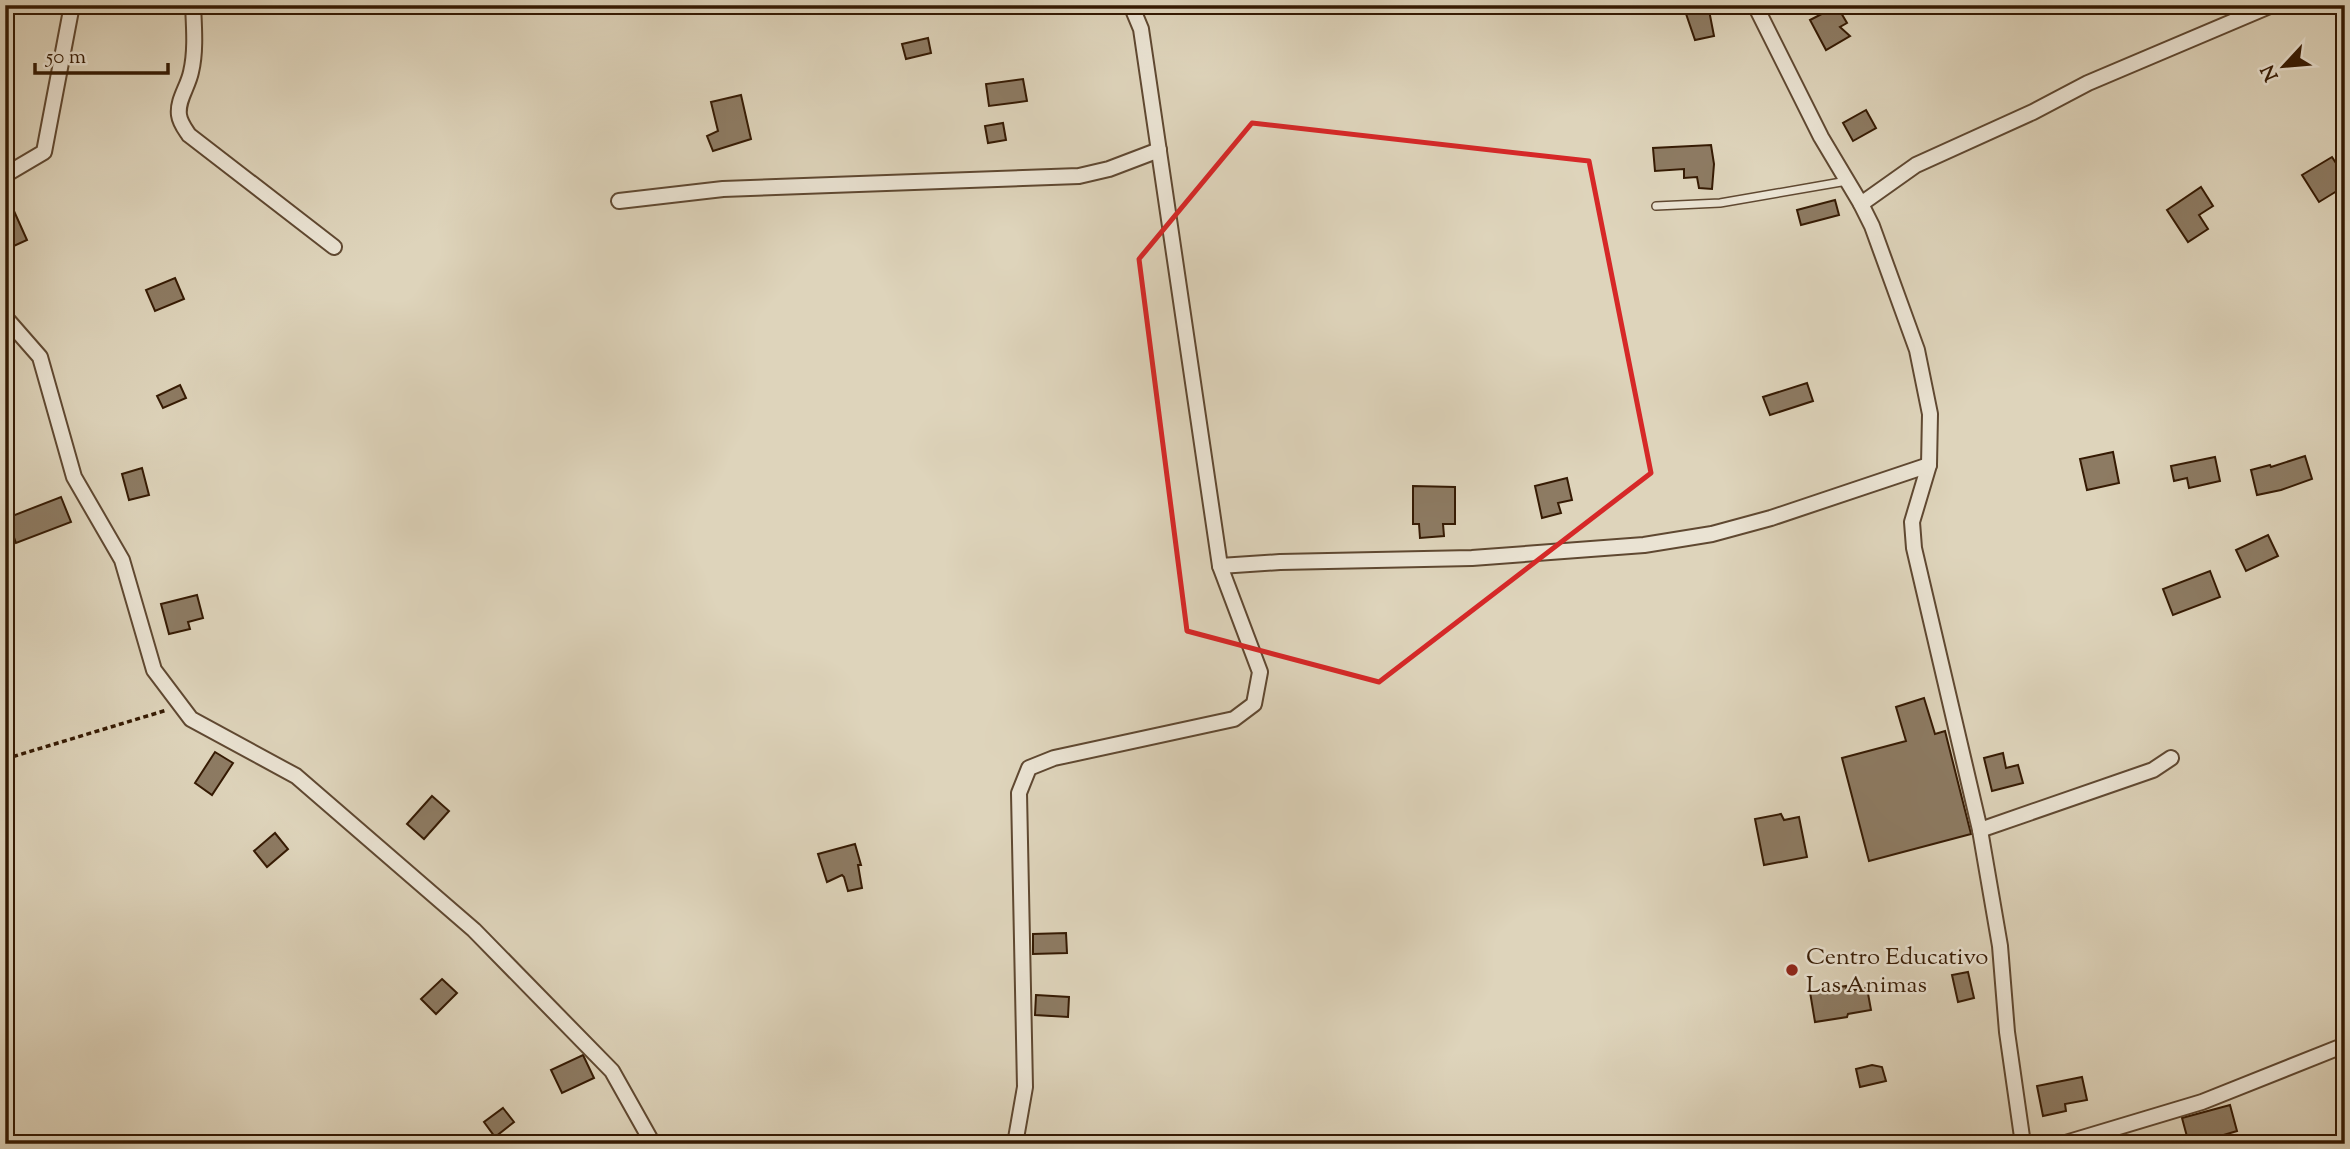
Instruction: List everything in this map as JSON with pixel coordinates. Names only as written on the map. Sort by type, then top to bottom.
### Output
[{"type":"street","points":[[5,175],[44,152],[72,5]]},
{"type":"street","points":[[193,5],[195,44],[191,72],[180,104],[179,116],[182,125],[189,135],[334,247]]},
{"type":"street","points":[[1014,1144],[1025,1087],[1019,793],[1029,768],[1054,758],[1234,719],[1254,704],[1259,672],[1220,566],[1141,29],[1131,5]]},
{"type":"street","points":[[1755,5],[1821,137],[1872,226],[1917,350],[1930,414],[1929,466],[1912,522],[1914,548],[1979,830],[2000,946],[2007,1032],[2023,1144]]},
{"type":"street","points":[[1861,204],[1916,165],[2033,113],[2088,83],[2272,5]]},
{"type":"street","points":[[619,201],[723,189],[1079,176],[1110,169],[1159,150]]},
{"type":"street","points":[[5,317],[40,356],[74,477],[122,560],[154,670],[191,719],[296,776],[474,930],[612,1071],[653,1144]]},
{"type":"street","points":[[1220,566],[1472,558],[1644,545],[1712,534],[1759,521],[1929,466]]},
{"type":"street","points":[[1979,830],[2152,770],[2171,758]]},
{"type":"street","points":[[2062,1144],[2202,1102],[2345,1045]]},
{"type":"lane","points":[[1656,206],[1720,203],[1847,181]]},
{"type":"path","points":[[5,759],[181,706]]},
{"type":"highlighted area","points":[[1252,123],[1589,161],[1651,473],[1379,682],[1187,631],[1139,259]]},
{"type":"building","points":[[1683,5],[1708,5],[1714,36],[1695,40]]},
{"type":"building","points":[[1837,6],[1847,23],[1840,27],[1850,36],[1826,50],[1810,20]]},
{"type":"building","points":[[928,38],[931,53],[906,59],[902,44]]},
{"type":"building","points":[[1023,79],[1027,101],[989,106],[986,84]]},
{"type":"building","points":[[741,95],[751,139],[713,151],[707,136],[718,131],[711,102]]},
{"type":"building","points":[[1866,110],[1876,128],[1853,141],[1843,123]]},
{"type":"building","points":[[1003,123],[1006,140],[988,143],[985,126]]},
{"type":"building","points":[[1711,145],[1714,164],[1712,189],[1699,188],[1697,177],[1684,178],[1684,169],[1655,171],[1653,148]]},
{"type":"building","points":[[2332,157],[2345,177],[2345,186],[2319,202],[2302,175]]},
{"type":"building","points":[[2201,187],[2213,206],[2199,215],[2208,229],[2188,242],[2167,210]]},
{"type":"building","points":[[5,191],[27,240],[5,250]]},
{"type":"building","points":[[1835,200],[1839,215],[1801,225],[1797,210]]},
{"type":"building","points":[[175,278],[184,299],[155,311],[146,290]]},
{"type":"building","points":[[1807,383],[1813,401],[1770,415],[1763,397]]},
{"type":"building","points":[[180,385],[186,398],[163,408],[157,396]]},
{"type":"building","points":[[2113,452],[2119,483],[2087,490],[2080,459]]},
{"type":"building","points":[[2305,456],[2312,479],[2257,495],[2251,470],[2270,465],[2271,467]]},
{"type":"building","points":[[2215,457],[2220,481],[2189,488],[2187,478],[2174,481],[2171,466]]},
{"type":"building","points":[[142,468],[149,495],[129,500],[122,474]]},
{"type":"building","points":[[1567,478],[1572,500],[1558,503],[1561,513],[1542,518],[1535,486]]},
{"type":"building","points":[[1413,486],[1455,487],[1455,524],[1443,524],[1444,536],[1420,538],[1419,524],[1413,524]]},
{"type":"building","points":[[61,497],[71,522],[16,543],[7,518]]},
{"type":"building","points":[[2268,535],[2278,556],[2246,571],[2236,550]]},
{"type":"building","points":[[2210,571],[2220,597],[2173,615],[2163,589]]},
{"type":"building","points":[[197,595],[203,618],[188,622],[190,629],[169,634],[161,604]]},
{"type":"building","points":[[1924,698],[1935,734],[1945,731],[1971,834],[1869,861],[1842,758],[1906,741],[1896,707]]},
{"type":"building","points":[[215,752],[233,763],[212,795],[195,783]]},
{"type":"building","points":[[2003,753],[2006,768],[2018,765],[2023,783],[1992,791],[1984,758]]},
{"type":"building","points":[[432,796],[449,811],[424,839],[407,824]]},
{"type":"building","points":[[1781,814],[1784,820],[1799,817],[1807,857],[1764,865],[1755,819]]},
{"type":"building","points":[[275,833],[288,849],[267,867],[254,851]]},
{"type":"building","points":[[855,844],[861,865],[858,865],[862,888],[848,891],[842,875],[827,882],[818,854]]},
{"type":"building","points":[[1066,933],[1067,953],[1033,954],[1033,934]]},
{"type":"building","points":[[1968,972],[1974,998],[1958,1002],[1952,975]]},
{"type":"building","points":[[442,979],[457,993],[436,1014],[421,999]]},
{"type":"building","points":[[1846,986],[1847,991],[1867,988],[1871,1010],[1815,1022],[1810,992]]},
{"type":"building","points":[[1036,995],[1069,997],[1068,1017],[1035,1015]]},
{"type":"building","points":[[583,1055],[594,1078],[562,1093],[551,1070]]},
{"type":"building","points":[[1872,1065],[1882,1067],[1886,1081],[1860,1087],[1856,1069]]},
{"type":"building","points":[[2082,1077],[2087,1100],[2065,1104],[2066,1111],[2043,1116],[2037,1086]]},
{"type":"building","points":[[2230,1105],[2237,1131],[2217,1137],[2219,1144],[2189,1144],[2182,1118]]},
{"type":"building","points":[[503,1108],[514,1122],[495,1137],[484,1122]]},
{"type":"place","name":"Centro Educativo Las Animas","points":[[1792,970]]}]
